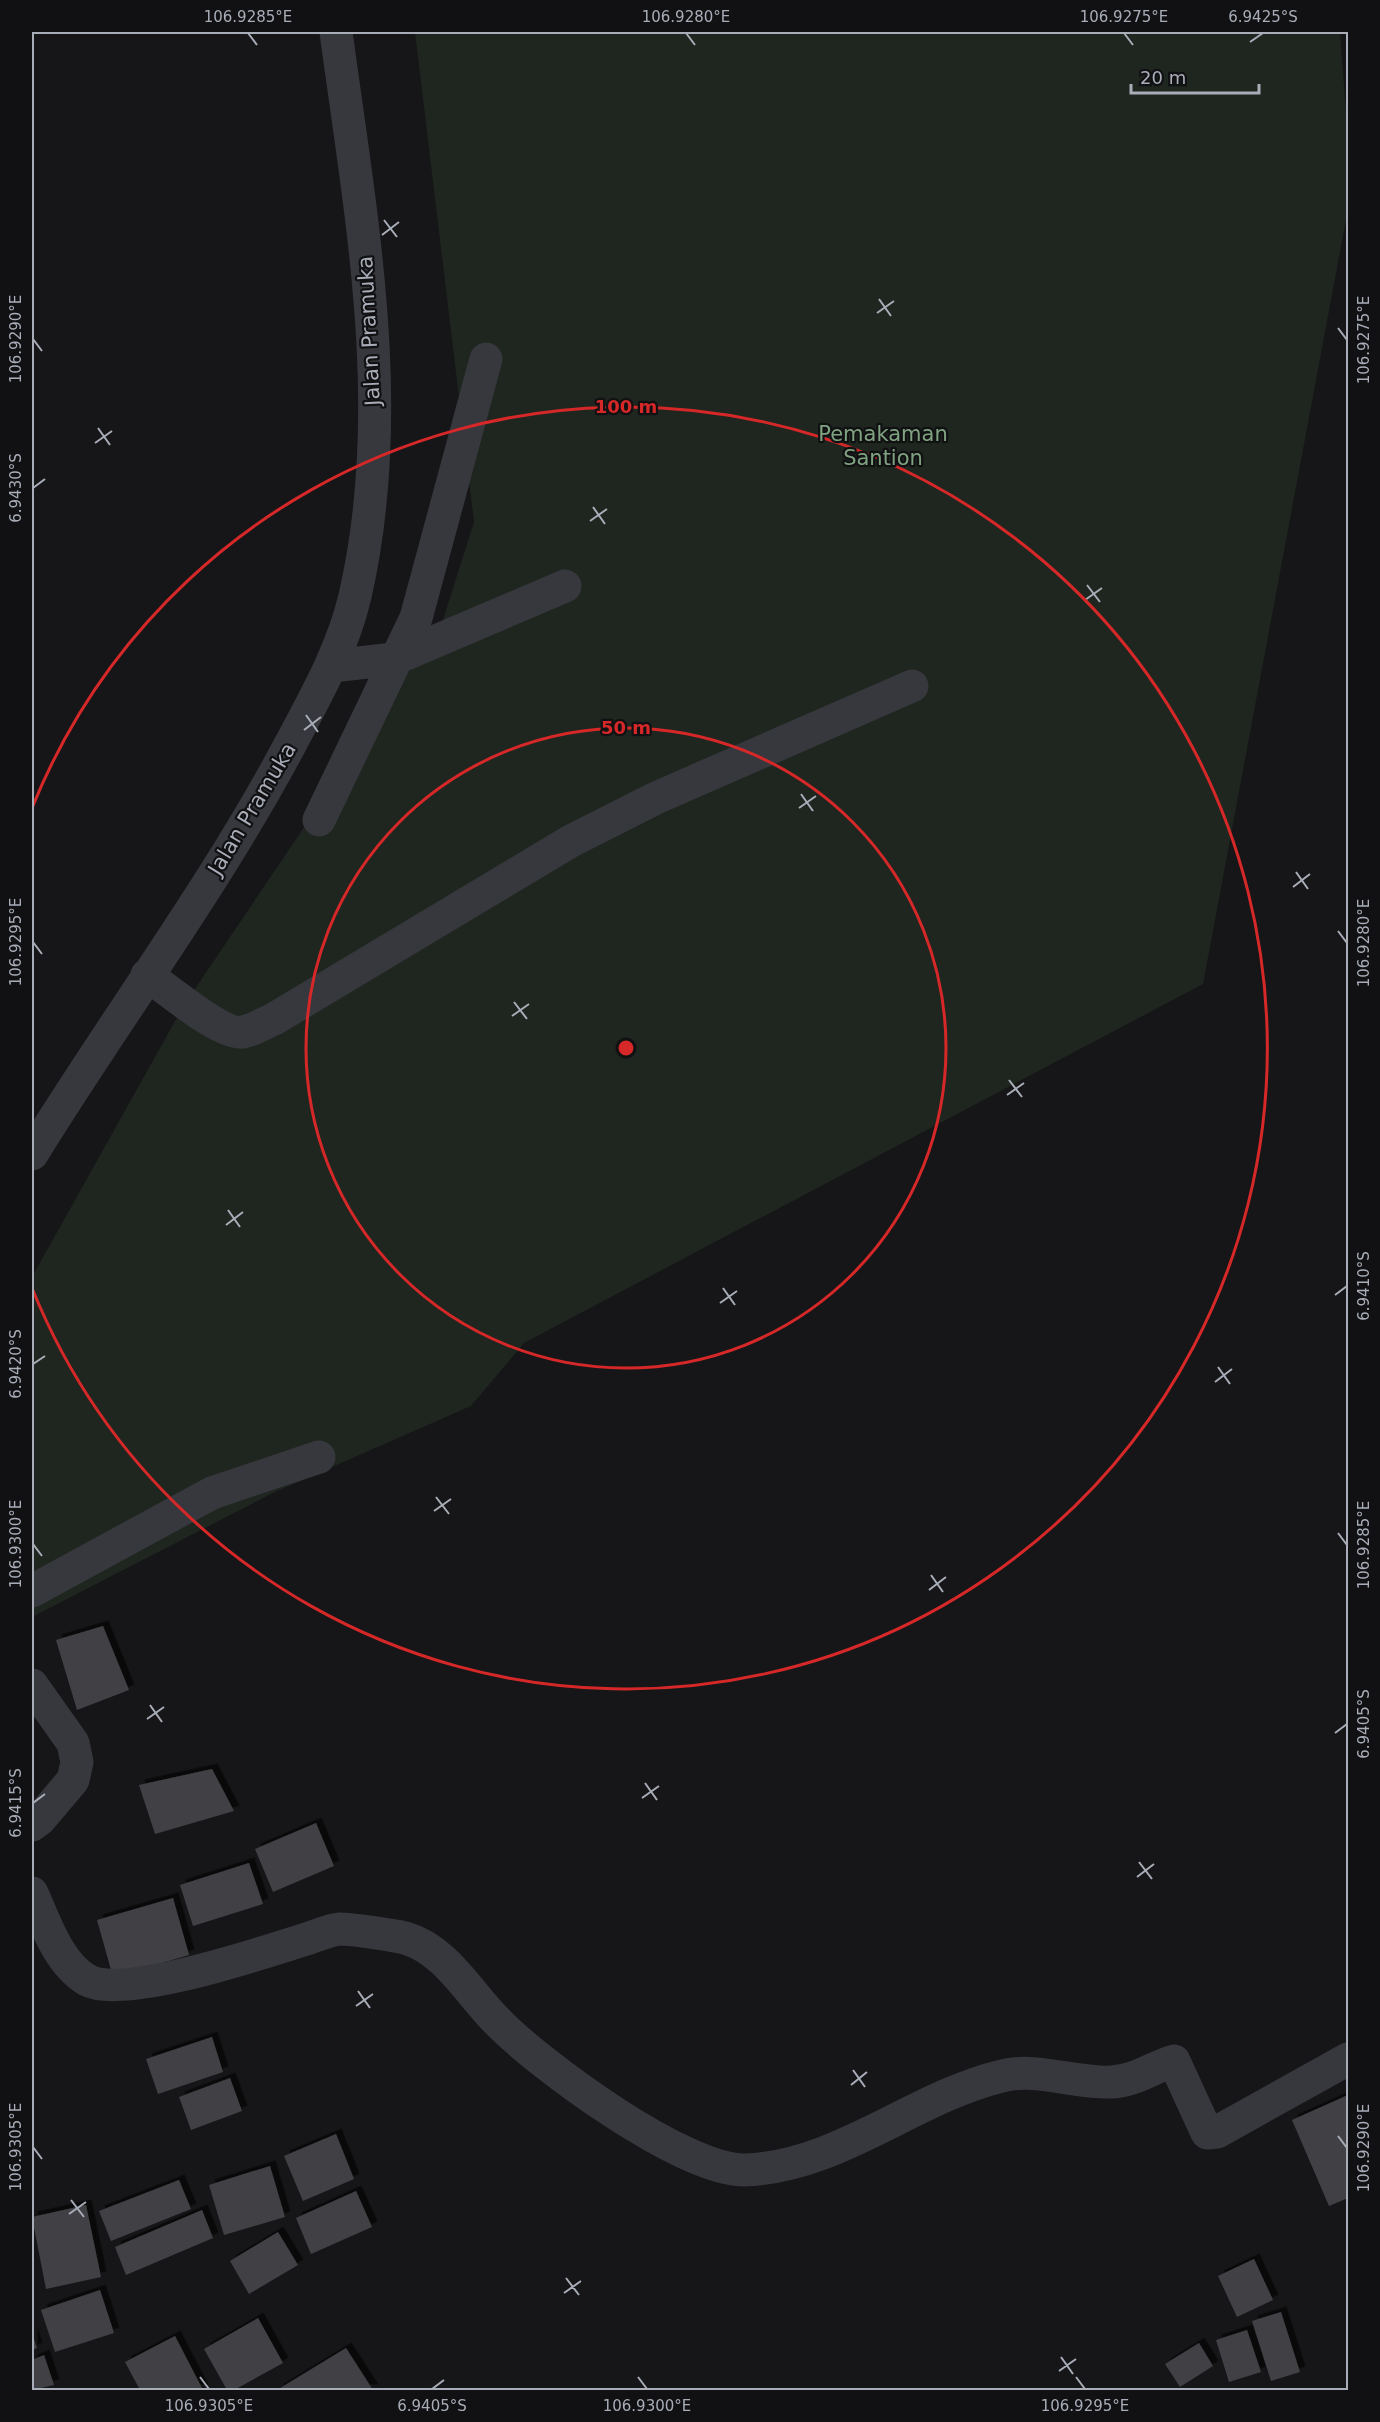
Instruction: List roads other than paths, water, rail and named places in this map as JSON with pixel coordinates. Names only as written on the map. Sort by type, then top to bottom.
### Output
[{"type":"street","name":"Jalan Pramuka","points":[[32,1154],[257,808],[332,666],[355,598],[373,478],[374,375],[368,274],[336,32]]},
{"type":"street","points":[[319,820],[394,659],[416,618],[486,359]]},
{"type":"street","points":[[332,666],[394,659],[565,585]]},
{"type":"street","points":[[147,975],[214,1022],[226,1029],[242,1032],[274,1019],[571,841],[656,798],[912,686]]},
{"type":"street","points":[[32,1591],[212,1493],[319,1456]]},
{"type":"street","points":[[32,1685],[72,1743],[77,1762],[73,1780],[40,1819],[32,1825]]},
{"type":"street","points":[[32,1893],[56,1944],[70,1966],[89,1981],[113,1986],[213,1967],[341,1929],[405,1938],[427,1948],[456,1974],[497,2022],[561,2076],[643,2130],[702,2160],[743,2170],[789,2163],[837,2146],[921,2107],[1004,2075],[1022,2074],[1089,2082],[1116,2082],[1141,2075],[1174,2061],[1207,2133],[1217,2132],[1348,2059]]},
{"type":"park label","name":"Pemakaman Santion","points":[[883,446]]}]
